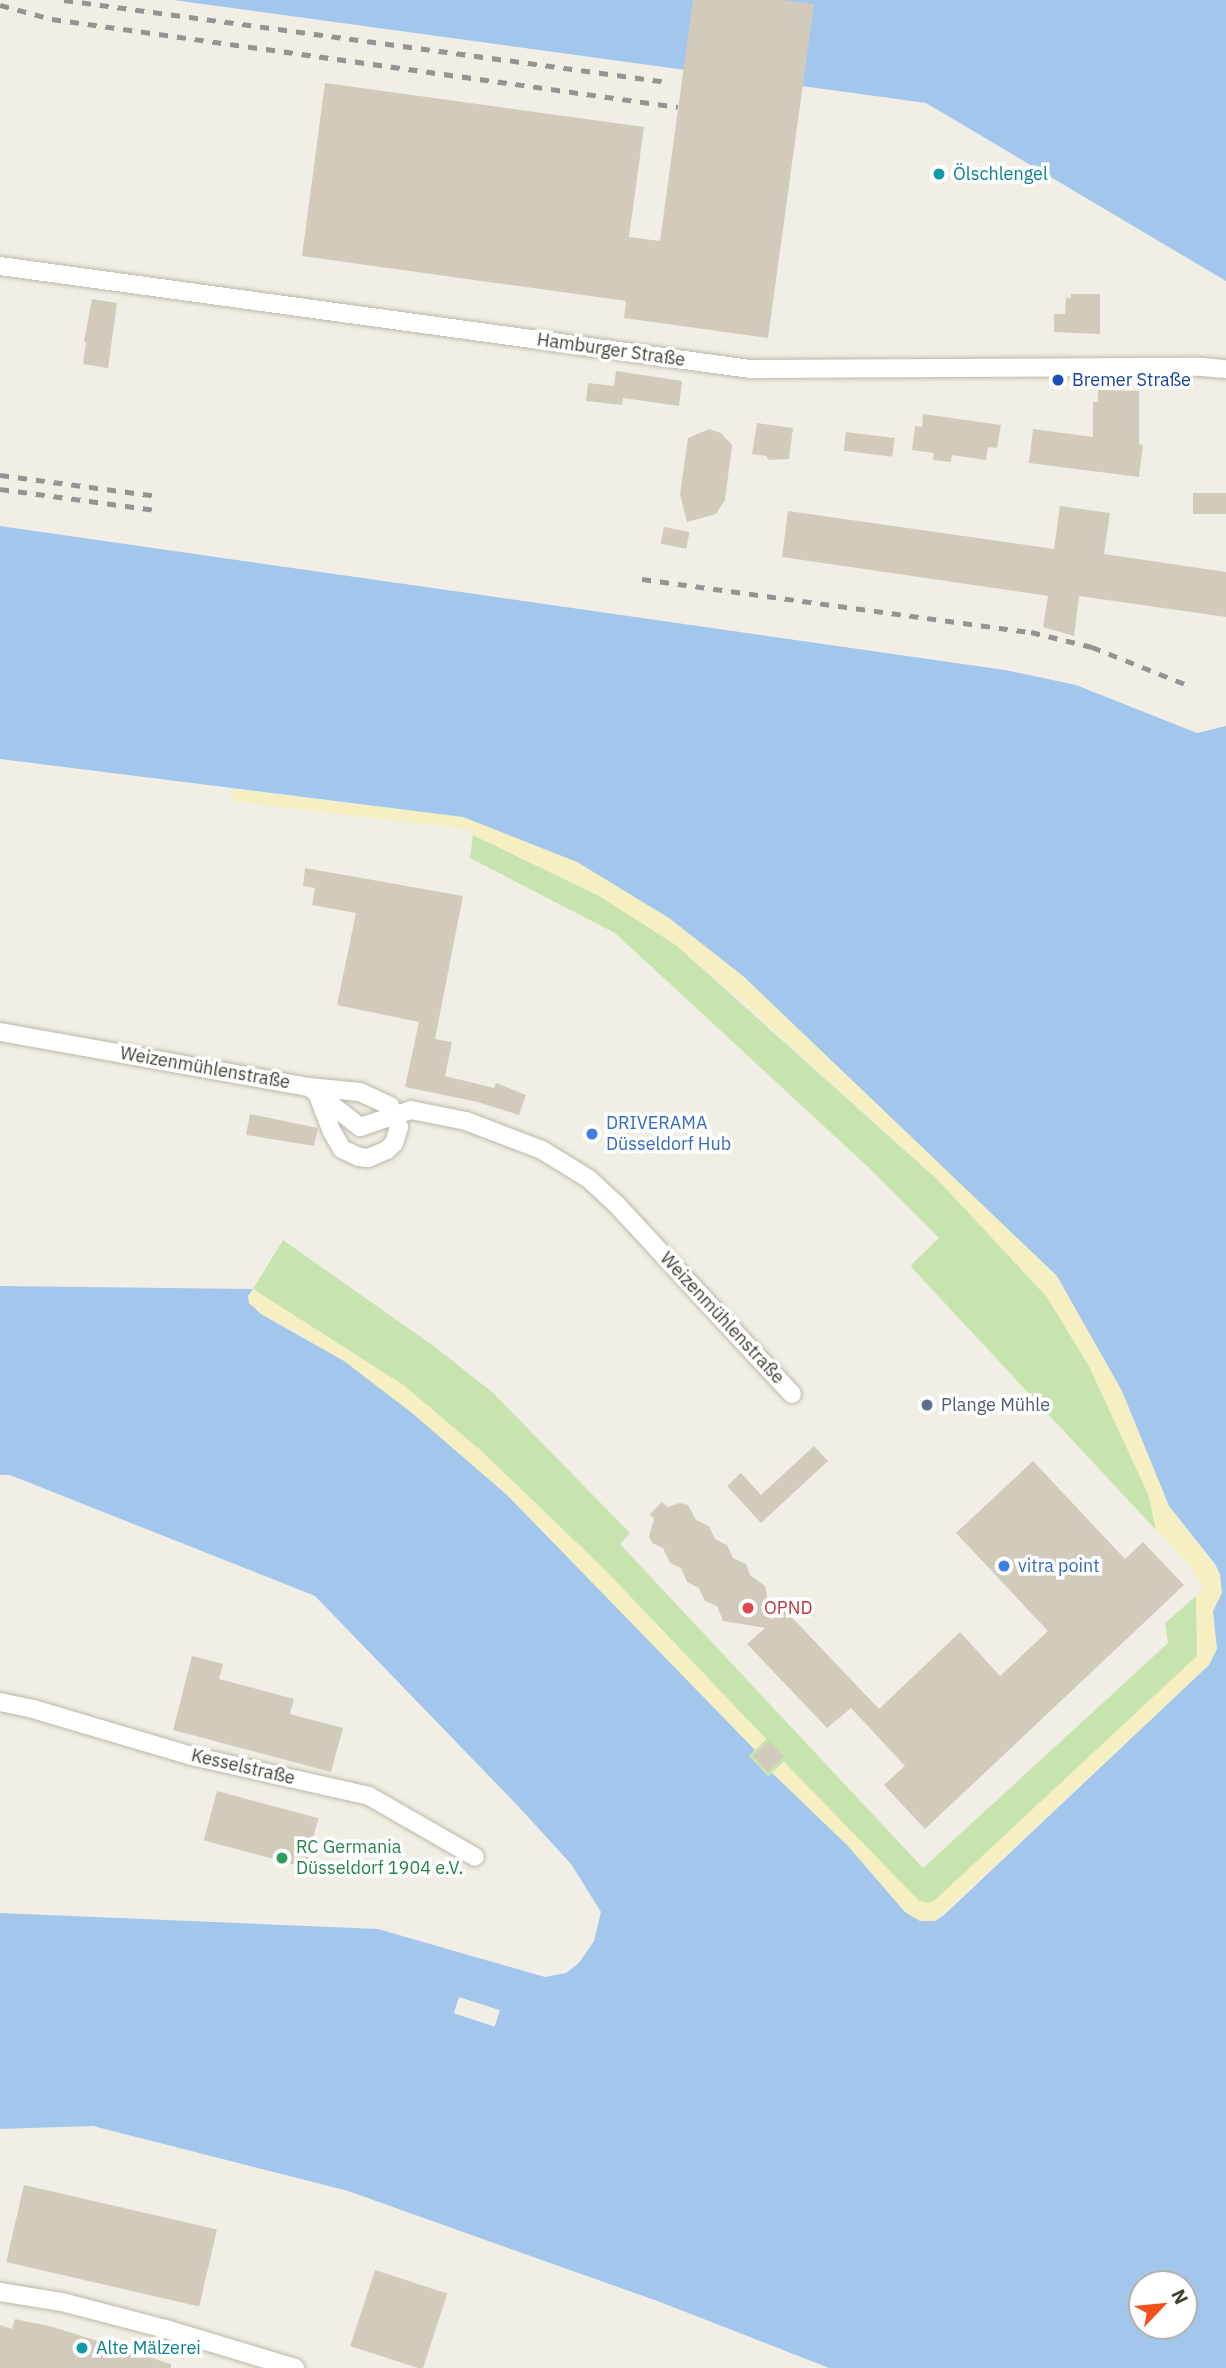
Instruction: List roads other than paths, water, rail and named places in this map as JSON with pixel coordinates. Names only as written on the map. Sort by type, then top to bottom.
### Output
[{"type":"street","name":"Hamburger Straße","points":[[0,266],[750,369],[1226,369]]},
{"type":"street","name":"Weizenmühlenstraße","points":[[0,1032],[309,1087],[360,1127],[411,1110],[466,1121],[542,1150],[589,1179],[616,1204],[793,1394]]},
{"type":"street","points":[[309,1087],[373,1096],[390,1106],[399,1127],[394,1143],[379,1155],[359,1157],[337,1142],[320,1097],[309,1087]]},
{"type":"street","name":"Kesselstraße","points":[[0,1702],[33,1709],[192,1756],[369,1797],[475,1857]]},
{"type":"street","points":[[0,2292],[62,2302],[256,2362],[295,2368]]},
{"type":"water","points":[[173,0],[1226,0],[1226,281],[926,103]]},
{"type":"water","points":[[0,526],[1005,670],[1076,685],[1197,733],[1226,726],[1226,2368],[829,2368],[660,2302],[348,2191],[93,2126],[0,2129],[0,1913],[378,1929],[545,1977],[566,1973],[579,1963],[594,1941],[601,1912],[571,1864],[315,1596],[10,1475],[0,1475],[0,1286],[253,1289],[248,1296],[249,1303],[261,1314],[344,1361],[412,1413],[507,1495],[755,1750],[749,1756],[768,1776],[772,1773],[847,1845],[905,1912],[920,1921],[935,1921],[944,1915],[1209,1665],[1217,1649],[1213,1611],[1222,1593],[1220,1574],[1169,1506],[1122,1391],[1057,1276],[743,976],[669,918],[577,862],[463,817],[0,759]]},
{"type":"railway","points":[[64,0],[667,82]]},
{"type":"railway","points":[[0,5],[52,19],[678,107]]},
{"type":"railway","points":[[0,475],[158,496]]},
{"type":"railway","points":[[0,489],[156,510]]},
{"type":"railway","points":[[642,579],[1031,632],[1092,647],[1185,684]]},
{"type":"place","name":"Ölschlengel","points":[[939,174]]},
{"type":"place","name":"Bremer Straße","points":[[1058,380]]},
{"type":"place","name":"DRIVERAMA Düsseldorf Hub","points":[[592,1134]]},
{"type":"place","name":"Plange Mühle","points":[[927,1405]]},
{"type":"place","name":"vitra point","points":[[1004,1566]]},
{"type":"place","name":"OPND","points":[[748,1608]]},
{"type":"place","name":"RC Germania Düsseldorf 1904 e.V.","points":[[282,1858]]},
{"type":"place","name":"Alte Mälzerei","points":[[82,2348]]}]
